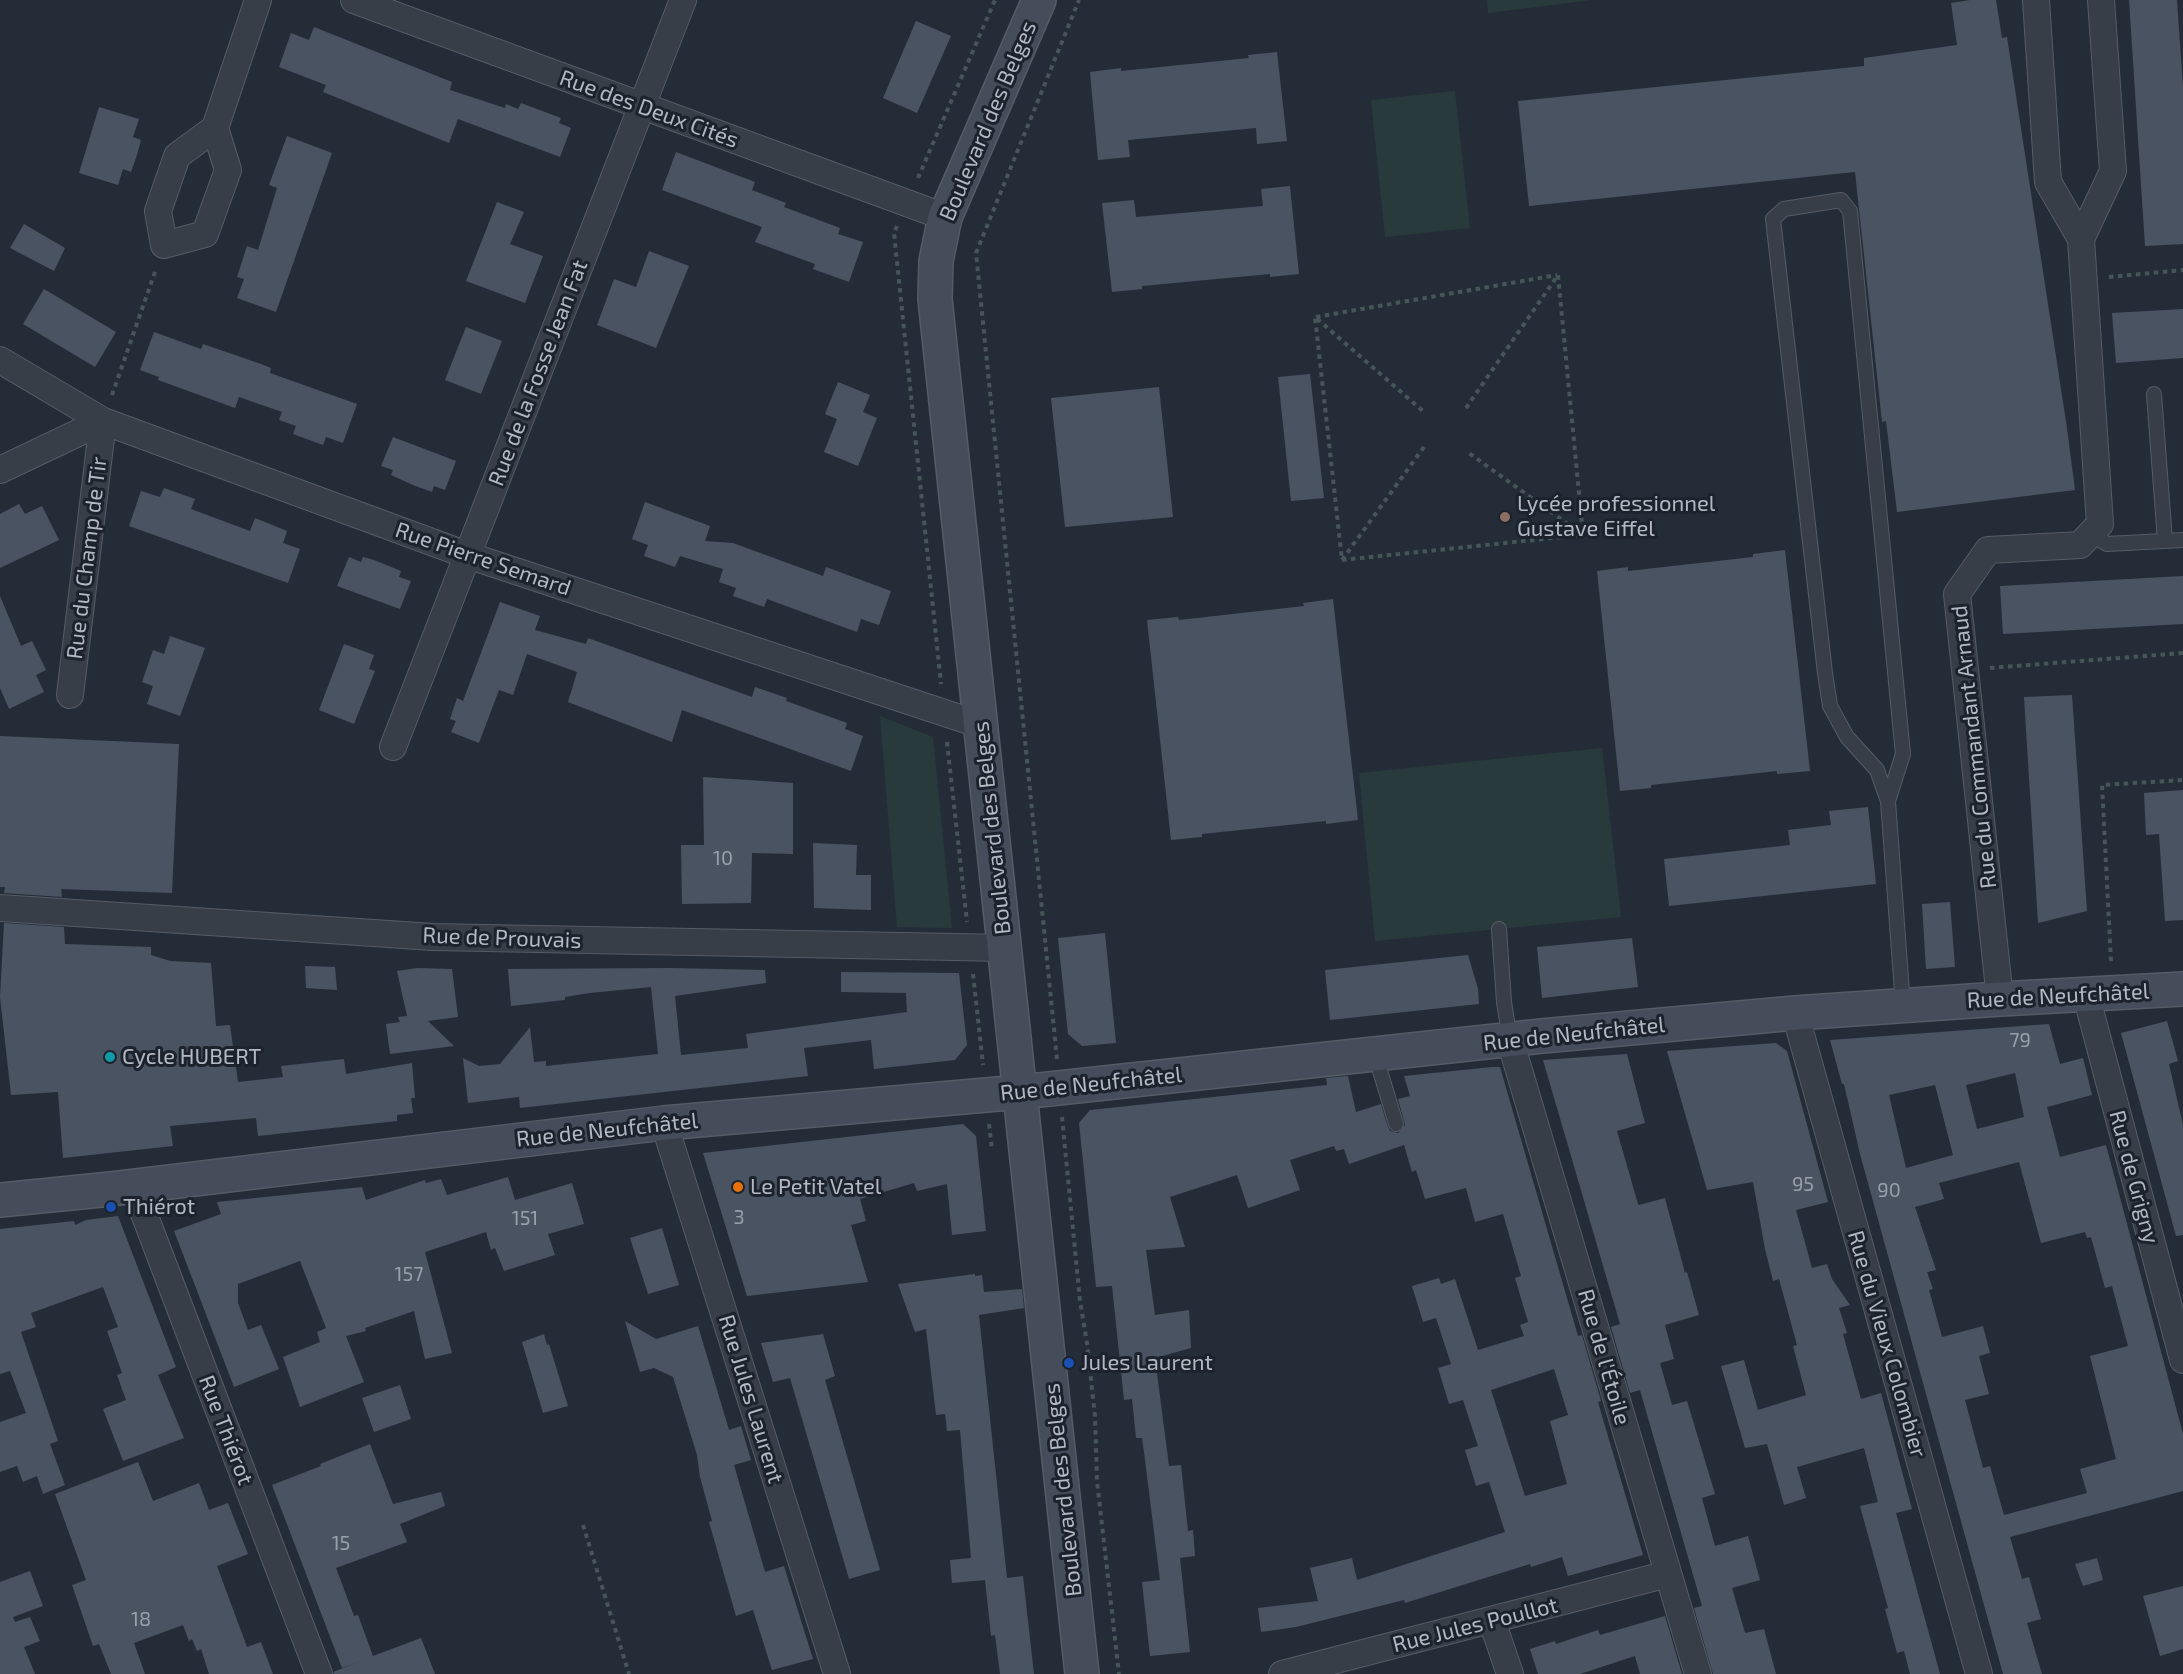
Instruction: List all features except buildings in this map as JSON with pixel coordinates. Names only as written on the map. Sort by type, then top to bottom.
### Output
[{"type":"main road","name":"Boulevard des Belges","points":[[1039,0],[945,217],[936,261],[935,299],[1082,1674]]},
{"type":"main road","name":"Rue de Neufchâtel","points":[[0,1200],[664,1123],[1021,1092],[1542,1035],[1795,1013],[2183,989]]},
{"type":"street","points":[[215,129],[177,156],[159,211],[164,245],[205,234],[228,170],[215,129],[258,0]]},
{"type":"street","name":"Rue des Deux Cités","points":[[354,0],[945,217]]},
{"type":"street","name":"Rue de la Fosse Jean Fat","points":[[393,747],[683,0]]},
{"type":"street","points":[[2036,0],[2048,182],[2080,239],[2100,524],[2090,534]]},
{"type":"street","points":[[2080,239],[2113,171],[2101,0]]},
{"type":"street","name":"Rue Pierre Semard","points":[[0,360],[104,421],[467,555],[981,725]]},
{"type":"street","points":[[0,470],[104,421]]},
{"type":"street","name":"Rue du Champ de Tir","points":[[70,694],[104,421]]},
{"type":"street","name":"Rue du Commandant Arnaud","points":[[2000,999],[1957,594],[1988,550],[2080,545],[2090,534]]},
{"type":"street","name":"Rue de Prouvais","points":[[0,908],[433,937],[1006,948]]},
{"type":"street","name":"Rue de Grigny","points":[[2099,994],[2183,1360]]},
{"type":"street","name":"Rue du Vieux Colombier","points":[[1795,1013],[1979,1674]]},
{"type":"street","name":"Rue de l'Étoile","points":[[1510,1040],[1698,1674]]},
{"type":"street","name":"Rue Jules Laurent","points":[[664,1123],[837,1674]]},
{"type":"street","name":"Rue Thiérot","points":[[139,1185],[140,1203],[319,1674]]},
{"type":"street","name":"Rue Jules Poullot","points":[[1282,1674],[1668,1574]]},
{"type":"street","points":[[1492,1621],[1510,1674]]},
{"type":"lane","points":[[1888,801],[1903,754],[1850,211],[1841,200],[1784,209],[1773,219],[1830,706],[1847,737],[1877,770],[1888,801],[1903,1006]]},
{"type":"lane","points":[[2154,394],[2164,542]]},
{"type":"lane","points":[[2090,534],[2107,544],[2183,540]]},
{"type":"lane","points":[[1499,929],[1504,1002],[1510,1040]]},
{"type":"lane","points":[[1375,1054],[1396,1124]]},
{"type":"path","points":[[1079,0],[975,253],[1080,1301],[1095,1416],[1097,1481],[1119,1674]]},
{"type":"path","points":[[104,421],[164,245]]},
{"type":"path","points":[[2083,280],[2183,270]]},
{"type":"path","points":[[1315,317],[1558,275]]},
{"type":"path","points":[[1466,408],[1558,275]]},
{"type":"path","points":[[1558,275],[1583,535]]},
{"type":"path","points":[[1315,317],[1424,411]]},
{"type":"path","points":[[1315,317],[1341,560]]},
{"type":"path","points":[[1341,560],[1424,447]]},
{"type":"path","points":[[1466,451],[1583,535]]},
{"type":"path","points":[[1341,560],[1583,535]]},
{"type":"path","points":[[1966,670],[2183,653]]},
{"type":"path","points":[[2099,994],[2102,785],[2183,780]]},
{"type":"path","points":[[583,1525],[629,1674]]},
{"type":"shaded area","points":[[1487,0],[1592,0],[1488,13]]},
{"type":"shaded area","points":[[1455,91],[1470,228],[1385,237],[1371,100]]},
{"type":"shaded area","points":[[880,716],[933,737],[952,928],[897,927]]},
{"type":"shaded area","points":[[1602,748],[1621,917],[1375,941],[1359,773]]},
{"type":"place","name":"Lycée professionnel Gustave Eiffel","points":[[1505,517]]},
{"type":"place","name":"Cycle HUBERT","points":[[110,1057]]},
{"type":"place","name":"Le Petit Vatel","points":[[738,1187]]},
{"type":"place","name":"Thiérot","points":[[111,1207]]},
{"type":"place","name":"Jules Laurent","points":[[1069,1363]]}]
